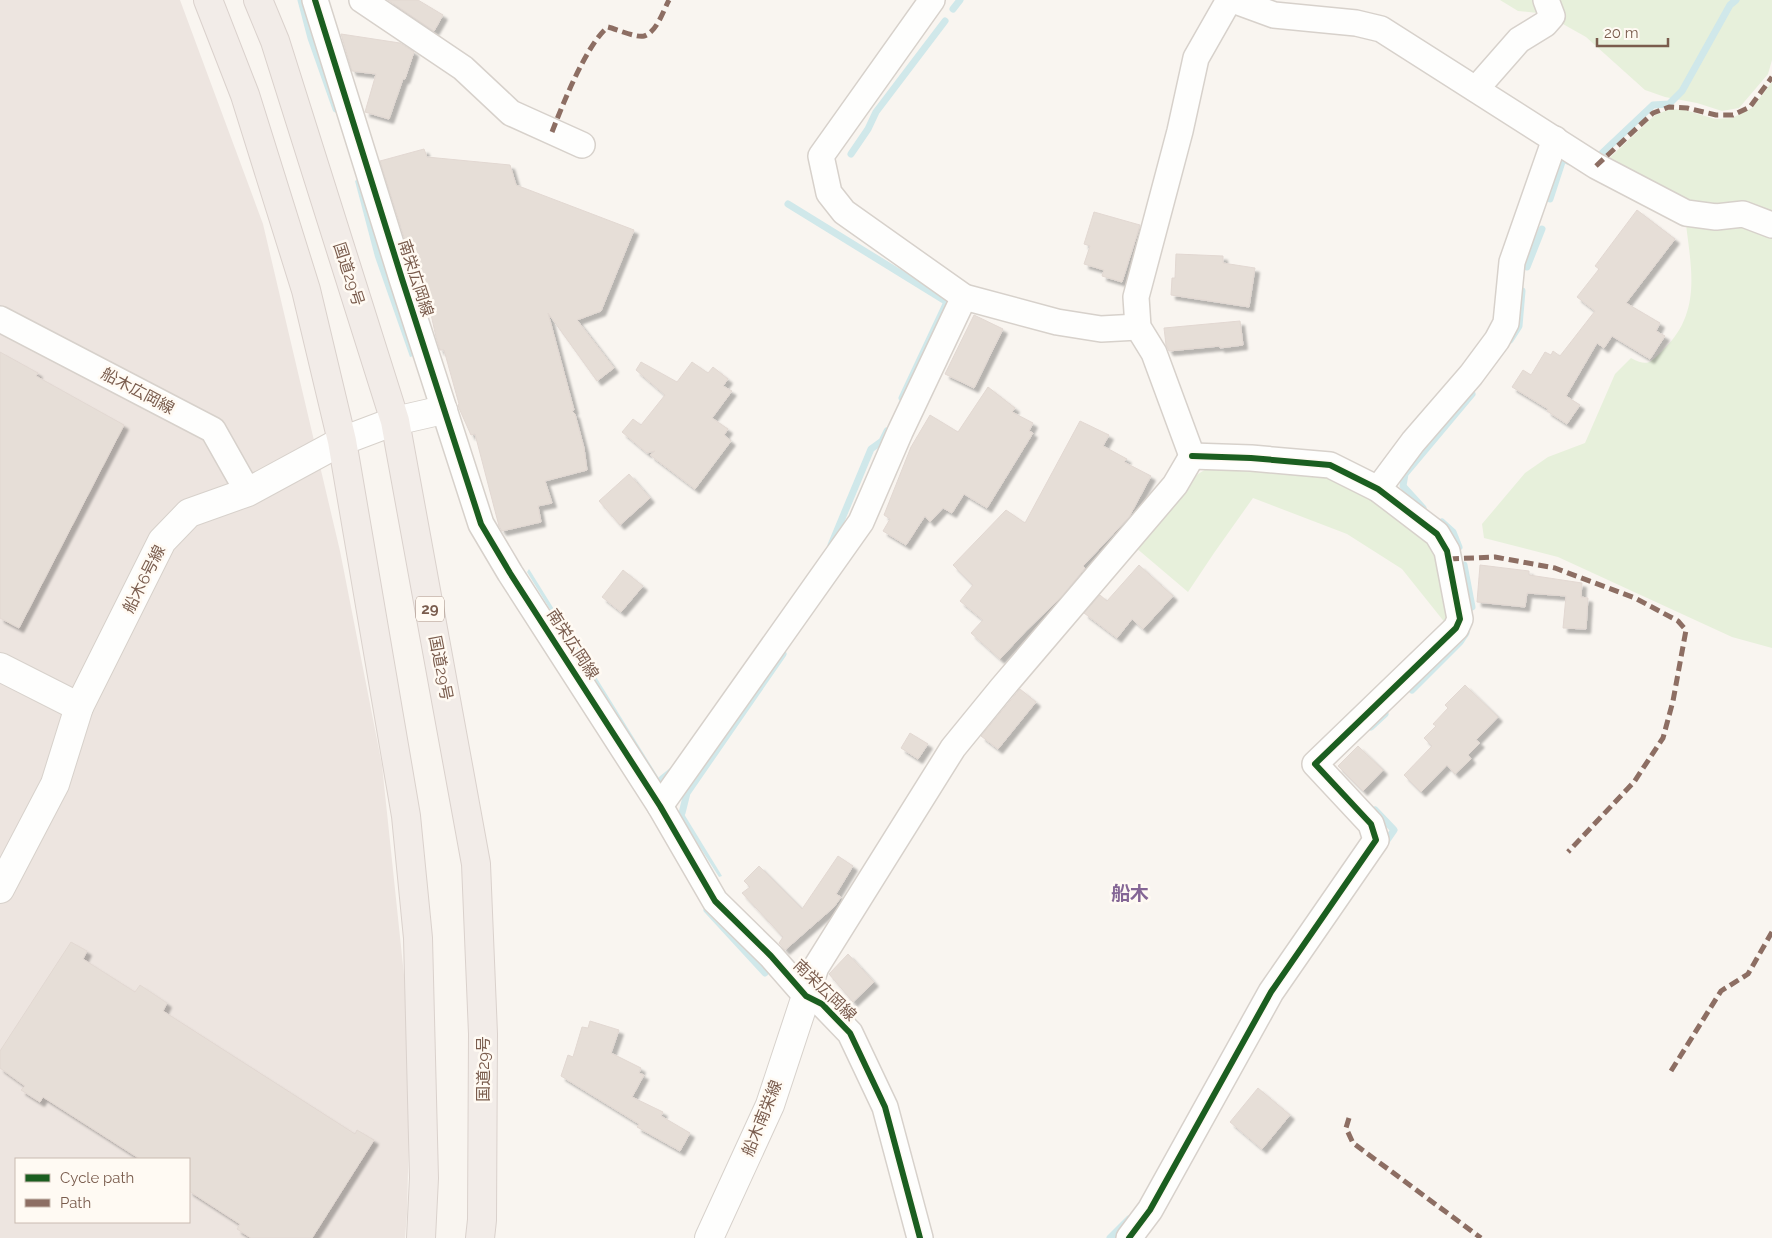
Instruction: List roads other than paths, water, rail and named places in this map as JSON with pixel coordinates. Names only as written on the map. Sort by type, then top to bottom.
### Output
[{"type":"highway","points":[[208,0],[245,95],[306,290],[342,441],[406,816],[418,938],[424,1178],[421,1238]]},
{"type":"highway","name":"国道29号","points":[[258,0],[275,41],[395,421],[476,864],[483,1034],[482,1220],[480,1238]]},
{"type":"street","name":"南栄広岡線","points":[[315,0],[443,410],[481,524],[660,806],[715,901],[771,956],[806,996],[822,1004],[850,1034],[885,1107],[920,1238]]},
{"type":"street","points":[[362,0],[462,68],[510,113],[582,145]]},
{"type":"street","points":[[932,0],[821,156],[829,193],[844,212],[964,297],[1057,322],[1101,328],[1138,327]]},
{"type":"street","points":[[1192,456],[1154,353],[1138,327],[1136,297],[1180,131],[1196,58],[1229,0]]},
{"type":"street","points":[[1233,0],[1274,15],[1356,22],[1381,29],[1596,166],[1686,213],[1716,217],[1743,214],[1772,225]]},
{"type":"street","points":[[1476,89],[1519,40],[1545,24],[1552,16],[1546,0]]},
{"type":"street","points":[[1378,489],[1413,442],[1471,376],[1497,340],[1506,323],[1512,262],[1555,139]]},
{"type":"street","points":[[660,806],[861,522],[900,432],[964,297]]},
{"type":"street","name":"船木広岡線","points":[[0,319],[213,430],[248,492]]},
{"type":"street","name":"船木6号線","points":[[0,889],[55,784],[79,708],[162,541],[189,513],[248,492],[342,441],[395,421],[443,410]]},
{"type":"street","points":[[1129,1238],[1150,1210],[1271,992],[1376,840],[1371,824],[1315,764],[1456,628],[1460,620],[1447,551],[1437,534],[1378,489],[1330,465],[1251,458],[1192,456]]},
{"type":"street","points":[[806,996],[816,967],[952,748],[1175,485],[1192,456]]},
{"type":"street","points":[[0,667],[79,708]]},
{"type":"street","name":"船木南栄線","points":[[709,1238],[770,1105],[806,996]]},
{"type":"water","points":[[361,177],[417,355],[410,357],[375,257],[355,181]]},
{"type":"water","points":[[529,569],[660,780],[656,782],[527,572]]},
{"type":"water","points":[[684,814],[722,876],[719,877],[680,816]]},
{"type":"waterway","points":[[301,0],[311,38],[336,109]]},
{"type":"waterway","points":[[953,9],[960,0]]},
{"type":"waterway","points":[[1599,156],[1653,105],[1669,104],[1682,91],[1730,5],[1736,0]]},
{"type":"waterway","points":[[851,154],[868,129],[876,112],[945,21]]},
{"type":"waterway","points":[[1550,199],[1563,159],[1570,162]]},
{"type":"waterway","points":[[788,204],[947,302],[902,398]]},
{"type":"waterway","points":[[1527,267],[1542,229]]},
{"type":"waterway","points":[[1510,340],[1519,326],[1522,291]]},
{"type":"waterway","points":[[1423,508],[1403,486],[1405,474],[1472,394]]},
{"type":"waterway","points":[[831,545],[871,449],[882,441],[887,431]]},
{"type":"waterway","points":[[1442,522],[1453,532],[1459,547]]},
{"type":"waterway","points":[[1464,565],[1472,607]]},
{"type":"waterway","points":[[1412,690],[1460,642],[1466,633]]},
{"type":"waterway","points":[[682,813],[687,793],[783,654]]},
{"type":"waterway","points":[[1371,727],[1385,714]]},
{"type":"waterway","points":[[662,779],[672,771]]},
{"type":"waterway","points":[[1375,810],[1394,830],[1383,846]]},
{"type":"waterway","points":[[707,910],[765,973]]},
{"type":"waterway","points":[[1110,1238],[1129,1219]]},
{"type":"district","name":"船木","points":[[1130,893]]}]
